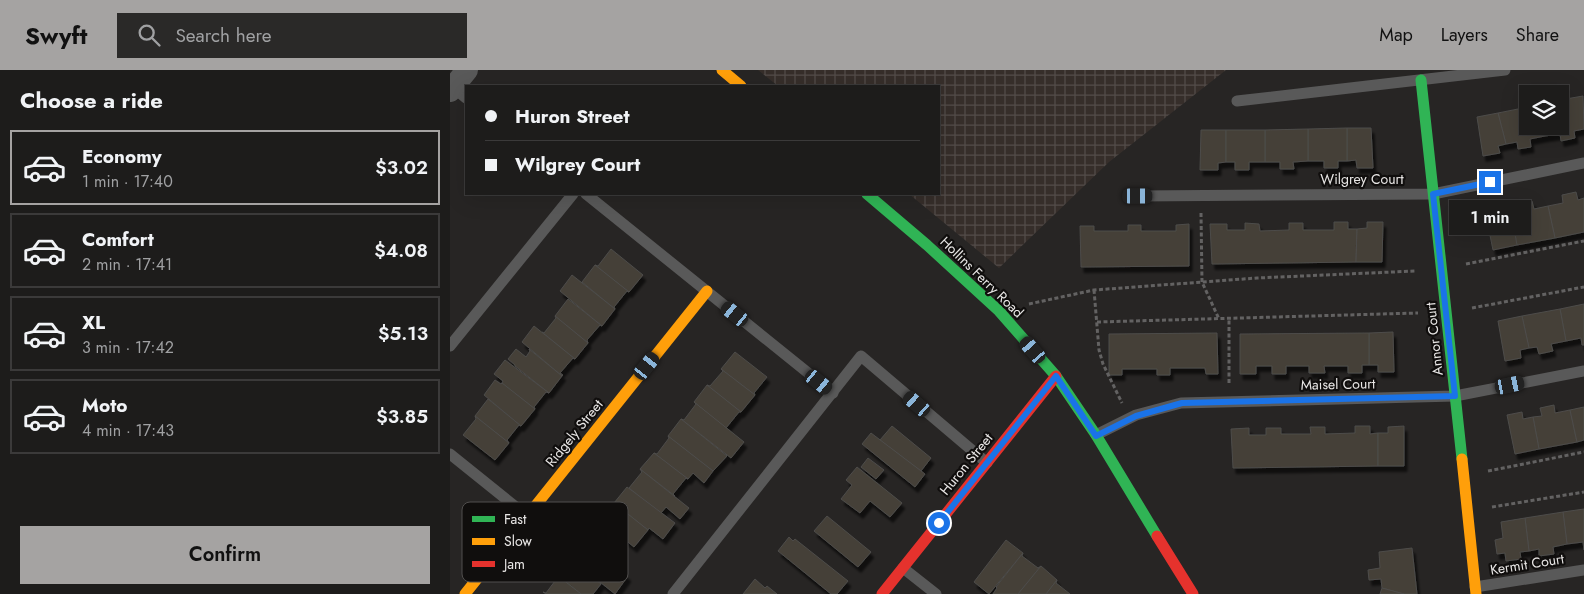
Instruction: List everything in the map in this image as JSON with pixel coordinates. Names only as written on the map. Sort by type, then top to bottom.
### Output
[{"type":"street","points":[[722,70],[741,85]]},
{"type":"street","name":"Annor Court","points":[[1421,80],[1476,591]]},
{"type":"street","name":"Hollins Ferry Road","points":[[869,195],[999,311],[1056,376],[1096,436],[1193,594]]},
{"type":"street","name":"Ridgely Street","points":[[538,502],[707,291]]},
{"type":"street","name":"Huron Street","points":[[882,594],[1056,376]]},
{"type":"street","name":"Ridgely Street","points":[[465,594],[475,582]]},
{"type":"lane","points":[[1237,101],[1505,70]]},
{"type":"lane","name":"Wilgrey Court","points":[[1138,196],[1433,194],[1584,163]]},
{"type":"lane","points":[[450,346],[572,195]]},
{"type":"lane","points":[[587,195],[833,393]]},
{"type":"lane","points":[[673,594],[861,356],[987,463]]},
{"type":"lane","name":"Maisel Court","points":[[1096,436],[1158,408],[1182,403],[1455,396],[1584,371]]},
{"type":"lane","points":[[450,454],[510,502]]},
{"type":"lane","points":[[903,568],[936,594]]},
{"type":"lane","name":"Kermit Court","points":[[1476,591],[1584,570]]},
{"type":"path","points":[[1200,195],[1202,282],[1219,319]]},
{"type":"path","points":[[999,311],[1094,290],[1202,282],[1441,270],[1584,241]]},
{"type":"path","points":[[1097,322],[1446,313],[1584,287]]},
{"type":"path","points":[[1094,290],[1099,350],[1103,364],[1130,419]]},
{"type":"path","points":[[1229,318],[1229,401]]},
{"type":"path","points":[[1463,476],[1584,452]]},
{"type":"path","points":[[1467,511],[1584,492]]},
{"type":"shaded area","points":[[758,70],[1226,70],[1109,162],[999,268],[910,195],[940,195],[940,85],[777,85]]},
{"type":"building","points":[[1583,96],[1584,129],[1574,131],[1575,138],[1561,141],[1560,135],[1569,135],[1569,98]]},
{"type":"building","points":[[1519,109],[1519,135],[1545,136],[1530,139],[1531,147],[1518,149],[1517,142],[1506,144],[1498,113]]},
{"type":"building","points":[[1498,113],[1506,144],[1498,146],[1500,153],[1483,156],[1477,117]]},
{"type":"building","points":[[1347,128],[1371,128],[1373,168],[1357,168],[1356,160],[1347,161]]},
{"type":"building","points":[[1347,128],[1347,161],[1338,161],[1338,168],[1324,168],[1324,161],[1308,161],[1308,129]]},
{"type":"building","points":[[1308,129],[1308,161],[1293,162],[1294,169],[1280,169],[1280,162],[1265,162],[1265,130]]},
{"type":"building","points":[[1201,130],[1226,130],[1226,162],[1218,163],[1218,170],[1200,170]]},
{"type":"building","points":[[1226,130],[1265,130],[1265,162],[1249,162],[1249,170],[1235,170],[1235,162],[1226,162]]},
{"type":"building","points":[[1576,192],[1578,200],[1584,198],[1584,232],[1555,238],[1548,206],[1563,203],[1562,195]]},
{"type":"building","points":[[1532,201],[1534,209],[1548,206],[1555,238],[1517,245],[1511,213],[1520,212],[1518,204]]},
{"type":"building","points":[[1501,207],[1503,215],[1511,213],[1517,245],[1493,250],[1485,211]]},
{"type":"building","points":[[1334,222],[1348,222],[1348,229],[1357,229],[1356,262],[1212,264],[1210,224],[1227,224],[1227,230],[1245,230],[1245,223],[1259,224],[1260,231],[1289,230],[1289,223],[1303,223],[1303,230],[1334,230]]},
{"type":"building","points":[[1367,222],[1383,222],[1382,262],[1356,262],[1357,229],[1367,228]]},
{"type":"building","points":[[1189,224],[1189,266],[1081,267],[1080,226],[1094,226],[1094,231],[1128,231],[1128,225],[1141,225],[1141,231],[1176,231],[1176,225]]},
{"type":"building","points":[[611,249],[643,275],[629,292],[595,265],[598,266]]},
{"type":"building","points":[[595,265],[629,292],[627,291],[614,307],[615,309],[582,282]]},
{"type":"building","points":[[572,275],[615,309],[602,326],[560,291]]},
{"type":"building","points":[[568,299],[602,326],[600,325],[587,340],[588,343],[555,316]]},
{"type":"building","points":[[1584,304],[1584,345],[1582,345],[1581,338],[1566,341],[1560,309]]},
{"type":"building","points":[[1560,309],[1566,341],[1551,344],[1553,351],[1539,354],[1537,347],[1529,348],[1522,316]]},
{"type":"building","points":[[555,316],[588,343],[575,359],[542,332],[544,333],[556,318]]},
{"type":"building","points":[[1522,316],[1529,348],[1520,350],[1521,358],[1505,361],[1498,321]]},
{"type":"building","points":[[534,326],[575,359],[573,358],[560,373],[562,376],[522,342]]},
{"type":"building","points":[[1393,332],[1394,372],[1378,372],[1378,365],[1369,365],[1369,333]]},
{"type":"building","points":[[1217,333],[1218,374],[1206,374],[1205,368],[1170,368],[1170,375],[1157,375],[1157,369],[1122,369],[1122,375],[1109,375],[1109,334]]},
{"type":"building","points":[[1369,333],[1369,365],[1362,365],[1362,373],[1348,373],[1348,366],[1324,366],[1325,373],[1309,373],[1309,366],[1286,366],[1286,374],[1272,374],[1272,366],[1256,366],[1256,374],[1240,374],[1240,334]]},
{"type":"building","points":[[516,349],[526,357],[530,351],[529,349],[562,376],[549,393],[508,359]]},
{"type":"building","points":[[735,352],[767,377],[754,393],[755,395],[721,369]]},
{"type":"building","points":[[505,360],[549,393],[546,392],[534,407],[535,409],[502,383],[503,381],[494,374]]},
{"type":"building","points":[[721,369],[755,395],[741,412],[707,385],[710,386],[723,371]]},
{"type":"building","points":[[495,380],[502,383],[535,409],[521,426],[484,395]]},
{"type":"building","points":[[707,385],[741,412],[726,428],[728,430],[694,402]]},
{"type":"building","points":[[488,399],[521,426],[519,425],[507,440],[509,443],[475,416]]},
{"type":"building","points":[[694,402],[744,442],[731,458],[681,419],[684,420],[696,404]]},
{"type":"building","points":[[1554,405],[1555,413],[1570,410],[1577,442],[1539,449],[1533,417],[1542,416],[1540,408]]},
{"type":"building","points":[[1584,407],[1584,440],[1577,442],[1570,410]]},
{"type":"building","points":[[1522,412],[1523,419],[1533,417],[1539,449],[1515,454],[1507,415]]},
{"type":"building","points":[[475,416],[509,443],[495,460],[463,435],[476,419]]},
{"type":"building","points":[[681,419],[727,456],[713,471],[668,436]]},
{"type":"building","points":[[892,426],[931,458],[921,471],[880,440]]},
{"type":"building","points":[[1355,426],[1370,426],[1370,434],[1378,433],[1378,466],[1233,468],[1231,429],[1249,428],[1249,435],[1266,435],[1266,428],[1281,428],[1281,434],[1311,434],[1310,427],[1325,427],[1325,434],[1355,433]]},
{"type":"building","points":[[1404,426],[1404,466],[1378,466],[1378,433],[1388,433],[1388,427]]},
{"type":"building","points":[[871,433],[925,474],[915,487],[862,444]]},
{"type":"building","points":[[668,436],[713,471],[704,483],[693,473],[688,479],[654,453],[657,454],[669,438]]},
{"type":"building","points":[[654,453],[688,479],[686,478],[673,494],[675,496],[640,469]]},
{"type":"building","points":[[868,458],[884,470],[876,479],[861,467]]},
{"type":"building","points":[[857,467],[902,503],[890,517],[870,501],[860,513],[841,499],[852,485],[846,480]]},
{"type":"building","points":[[640,469],[689,508],[680,519],[666,507],[661,513],[629,488],[642,472]]},
{"type":"building","points":[[627,487],[675,523],[663,539],[628,514],[628,502],[615,502]]},
{"type":"building","points":[[1584,509],[1584,550],[1583,542],[1567,544],[1563,512]]},
{"type":"building","points":[[1563,512],[1567,544],[1553,547],[1554,554],[1539,556],[1539,549],[1529,551],[1525,518]]},
{"type":"building","points":[[628,514],[648,530],[634,547],[628,542]]},
{"type":"building","points":[[827,516],[871,552],[858,567],[814,531]]},
{"type":"building","points":[[1525,518],[1529,551],[1520,552],[1521,559],[1506,561],[1505,553],[1497,554],[1495,540],[1503,538],[1501,522]]},
{"type":"building","points":[[789,537],[793,541],[795,539],[848,581],[837,594],[831,594],[778,551]]},
{"type":"building","points":[[1006,540],[1023,553],[989,594],[974,582]]},
{"type":"building","points":[[1412,548],[1417,594],[1404,594],[1382,588],[1381,579],[1369,580],[1368,570],[1380,568],[1379,552]]},
{"type":"building","points":[[1023,553],[1022,556],[1038,568],[1041,566],[1018,594],[993,594],[996,587]]},
{"type":"building","points":[[1041,566],[1057,580],[1046,594],[1018,594]]},
{"type":"building","points":[[755,579],[765,588],[767,586],[777,594],[743,594]]},
{"type":"building","points":[[1057,580],[1056,583],[1070,594],[1046,594]]},
{"type":"building","points":[[554,582],[566,582],[581,594],[546,594],[543,592],[546,593]]},
{"type":"building","points":[[566,582],[599,582],[601,584],[593,594],[581,594]]},
{"type":"building","points":[[600,582],[624,582],[615,594]]},
{"type":"building","points":[[1382,588],[1404,594],[1380,594]]},
{"type":"traffic: fast","points":[[1421,80],[1462,459]]},
{"type":"traffic: fast","points":[[868,195],[927,245],[999,311],[1056,376],[1096,435],[1157,536]]},
{"type":"traffic: slow","points":[[722,70],[740,85]]},
{"type":"traffic: slow","points":[[538,502],[707,291]]},
{"type":"traffic: slow","points":[[1462,459],[1476,594]]},
{"type":"traffic: slow","points":[[465,594],[475,582]]},
{"type":"traffic: jam","points":[[882,594],[1056,376]]},
{"type":"traffic: jam","points":[[1157,536],[1193,594]]},
{"type":"route","points":[[939,523],[1056,376],[1096,436],[1136,416],[1158,408],[1182,403],[1455,396],[1433,194],[1490,182]]}]
